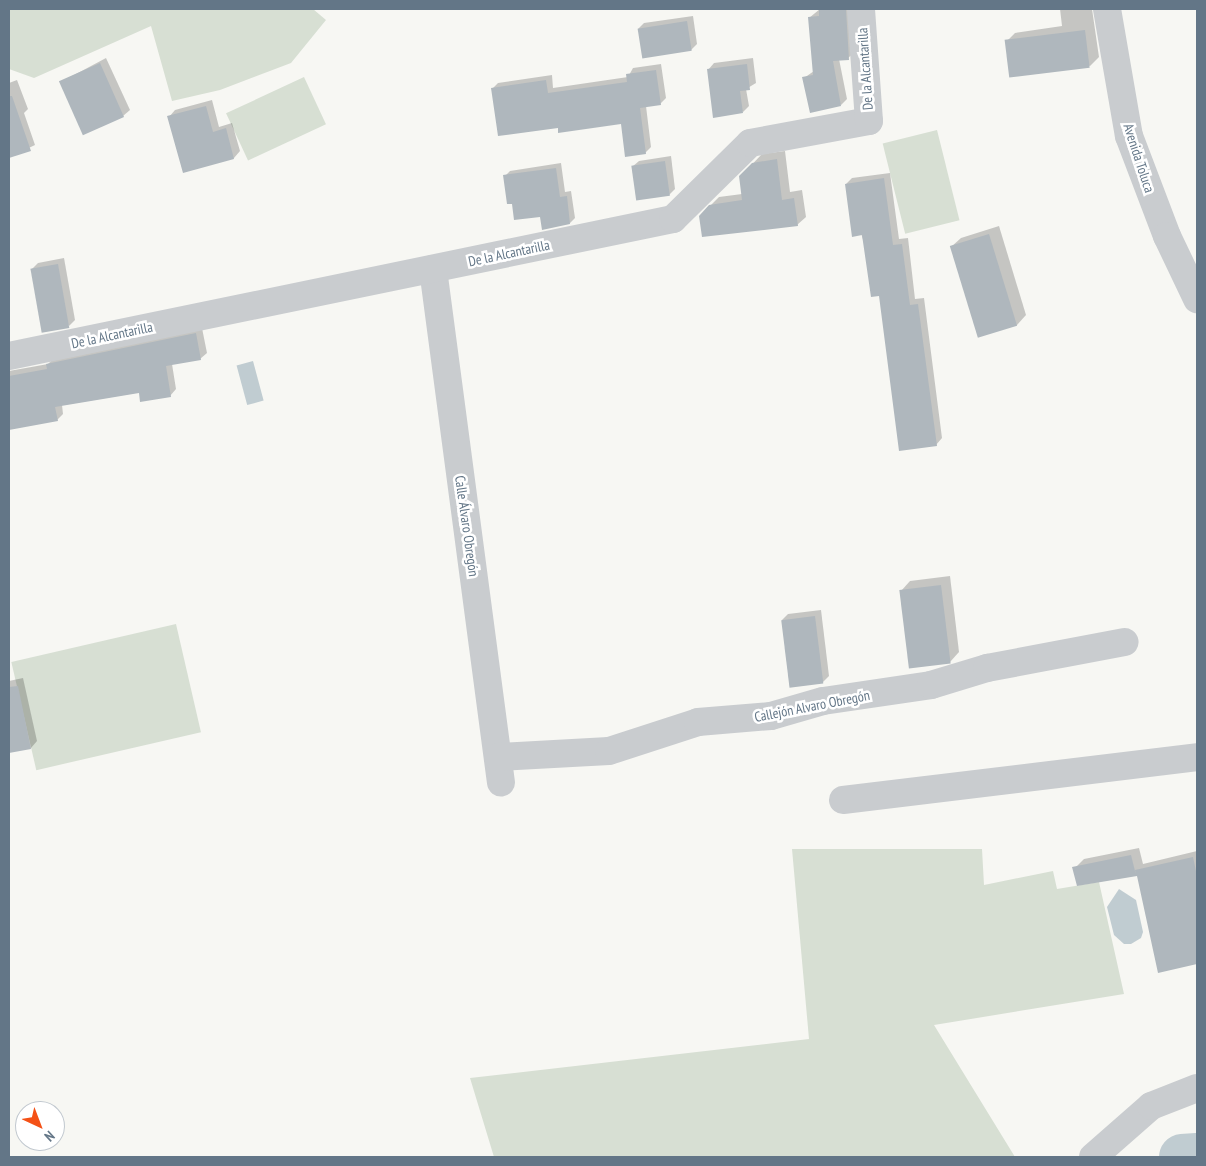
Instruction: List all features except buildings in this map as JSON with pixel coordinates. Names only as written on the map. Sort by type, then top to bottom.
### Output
[{"type":"street","name":"De la Alcantarilla","points":[[9,356],[673,218],[750,143],[869,121],[861,9]]},
{"type":"street","name":"Avenida Toluca","points":[[1107,9],[1129,136],[1167,236],[1197,299]]},
{"type":"street","name":"Calle Álvaro Obregón","points":[[433,269],[500,770]]},
{"type":"street","name":"Callejón Alvaro Obregón","points":[[500,770],[609,751],[698,722],[771,716],[823,701],[931,686],[987,668],[1125,642]]},
{"type":"street","points":[[843,800],[1197,757]]},
{"type":"street","points":[[1093,1157],[1151,1106],[1197,1088]]},
{"type":"shaded area","points":[[9,9],[313,9],[326,20],[291,63],[220,90],[172,101],[151,26],[34,78],[9,69]]},
{"type":"shaded area","points":[[304,77],[326,124],[248,160],[226,113]]},
{"type":"shaded area","points":[[937,130],[959,220],[905,234],[883,144]]},
{"type":"shaded area","points":[[253,361],[264,401],[247,405],[237,365]]},
{"type":"shaded area","points":[[176,624],[201,732],[36,770],[11,662]]},
{"type":"shaded area","points":[[792,849],[982,849],[984,885],[1053,871],[1057,889],[1099,882],[1124,994],[934,1025],[1015,1157],[494,1157],[470,1078],[809,1039]]},
{"type":"shaded area","points":[[1119,889],[1136,900],[1143,932],[1141,938],[1131,944],[1124,944],[1114,935],[1107,907]]},
{"type":"waterway","points":[[1182,1157],[1197,1156]]}]
